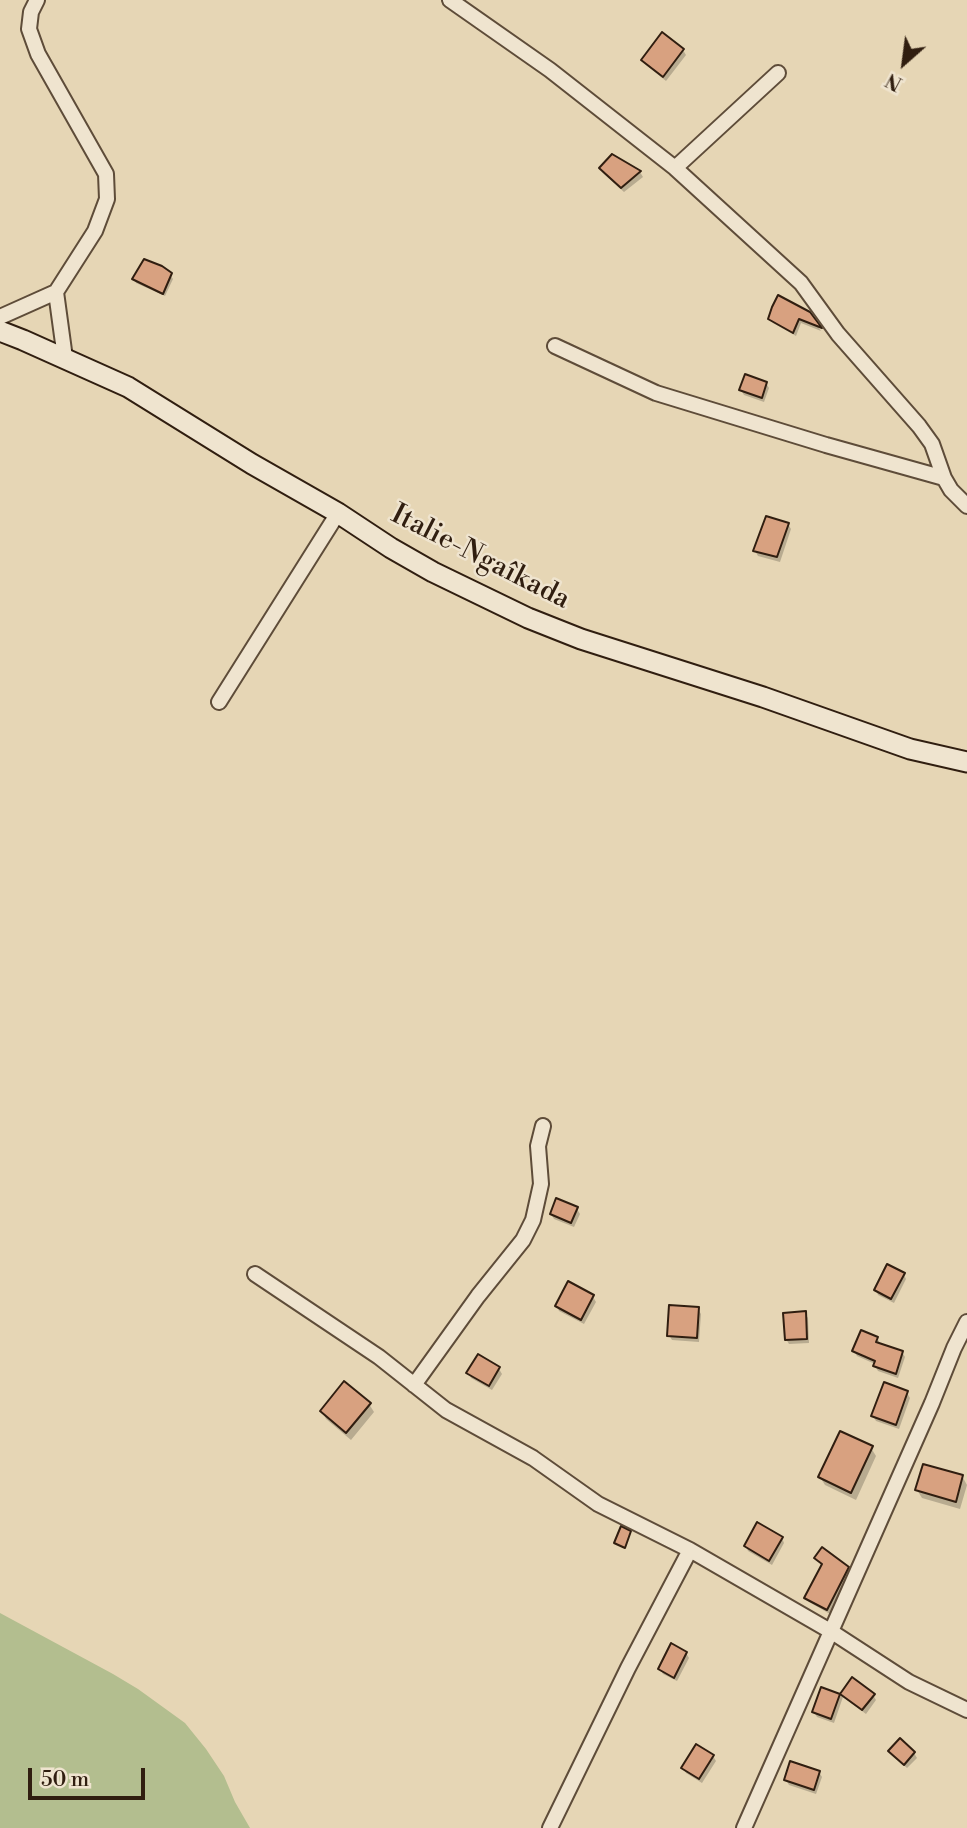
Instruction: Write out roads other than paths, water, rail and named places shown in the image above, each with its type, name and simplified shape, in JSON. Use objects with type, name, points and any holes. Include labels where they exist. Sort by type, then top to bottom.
[{"type":"street","points":[[0,317],[56,292],[95,231],[107,199],[106,174],[38,54],[29,29],[37,0]]},
{"type":"street","points":[[450,0],[551,69],[675,168],[801,283],[838,334],[919,426],[932,444],[951,490],[967,506]]},
{"type":"street","points":[[675,168],[778,73]]},
{"type":"street","points":[[56,292],[65,358]]},
{"type":"street","name":"Italie-Ngaîkada","points":[[0,331],[128,387],[252,464],[338,513],[391,548],[433,572],[528,618],[581,639],[763,697],[910,750],[967,762]]},
{"type":"street","points":[[555,346],[656,393],[944,478]]},
{"type":"street","points":[[219,702],[338,513]]},
{"type":"street","points":[[414,1385],[478,1296],[523,1240],[533,1220],[541,1184],[538,1146],[543,1126]]},
{"type":"street","points":[[255,1274],[379,1357],[446,1410],[533,1458],[598,1504],[690,1550],[832,1632],[909,1682],[967,1710]]},
{"type":"street","points":[[744,1828],[967,1322]]},
{"type":"street","points":[[550,1828],[628,1668],[690,1550]]}]
